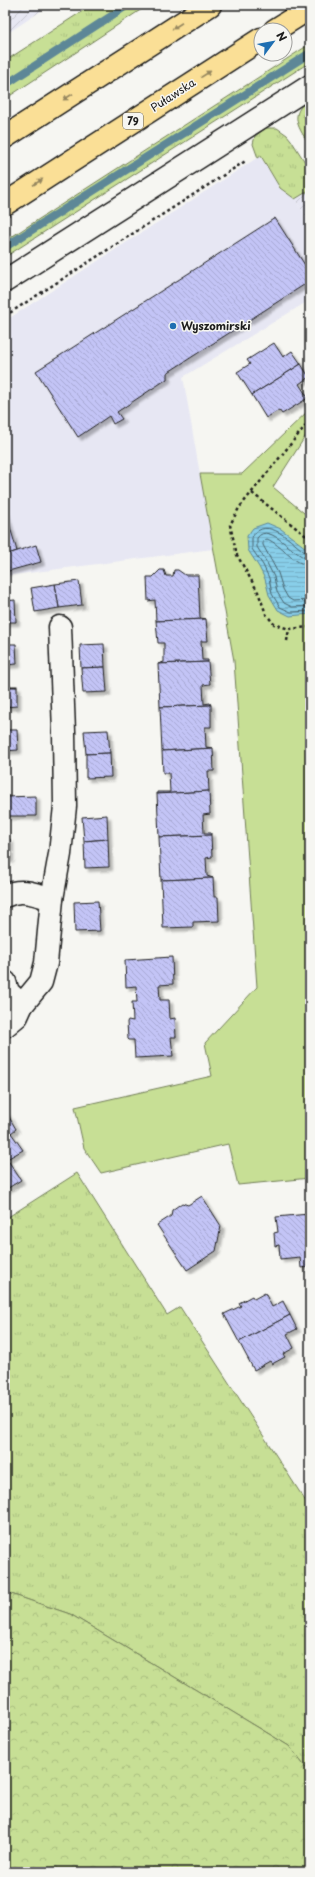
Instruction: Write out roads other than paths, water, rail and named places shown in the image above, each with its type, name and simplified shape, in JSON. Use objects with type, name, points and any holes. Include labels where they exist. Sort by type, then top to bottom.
[{"type":"main road","points":[[5,137],[210,5]]},
{"type":"main road","points":[[288,22],[310,8]]},
{"type":"main road","name":"Puławska","points":[[5,204],[253,44]]},
{"type":"street","points":[[5,281],[310,86]]},
{"type":"street","points":[[5,1026],[17,1016],[22,1005],[41,982],[46,963],[52,898],[60,854],[65,806],[60,627]]},
{"type":"street","points":[[5,896],[11,893],[27,891],[52,898]]},
{"type":"street","points":[[5,982],[8,992],[22,1005]]},
{"type":"water","points":[[267,523],[281,529],[310,551],[310,614],[290,616],[278,610],[269,595],[265,579],[248,550],[247,536],[253,528]]},
{"type":"waterway","points":[[5,85],[128,5]]},
{"type":"waterway","points":[[5,247],[310,53]]},
{"type":"place","name":"Wyszomirski","points":[[173,326]]}]
